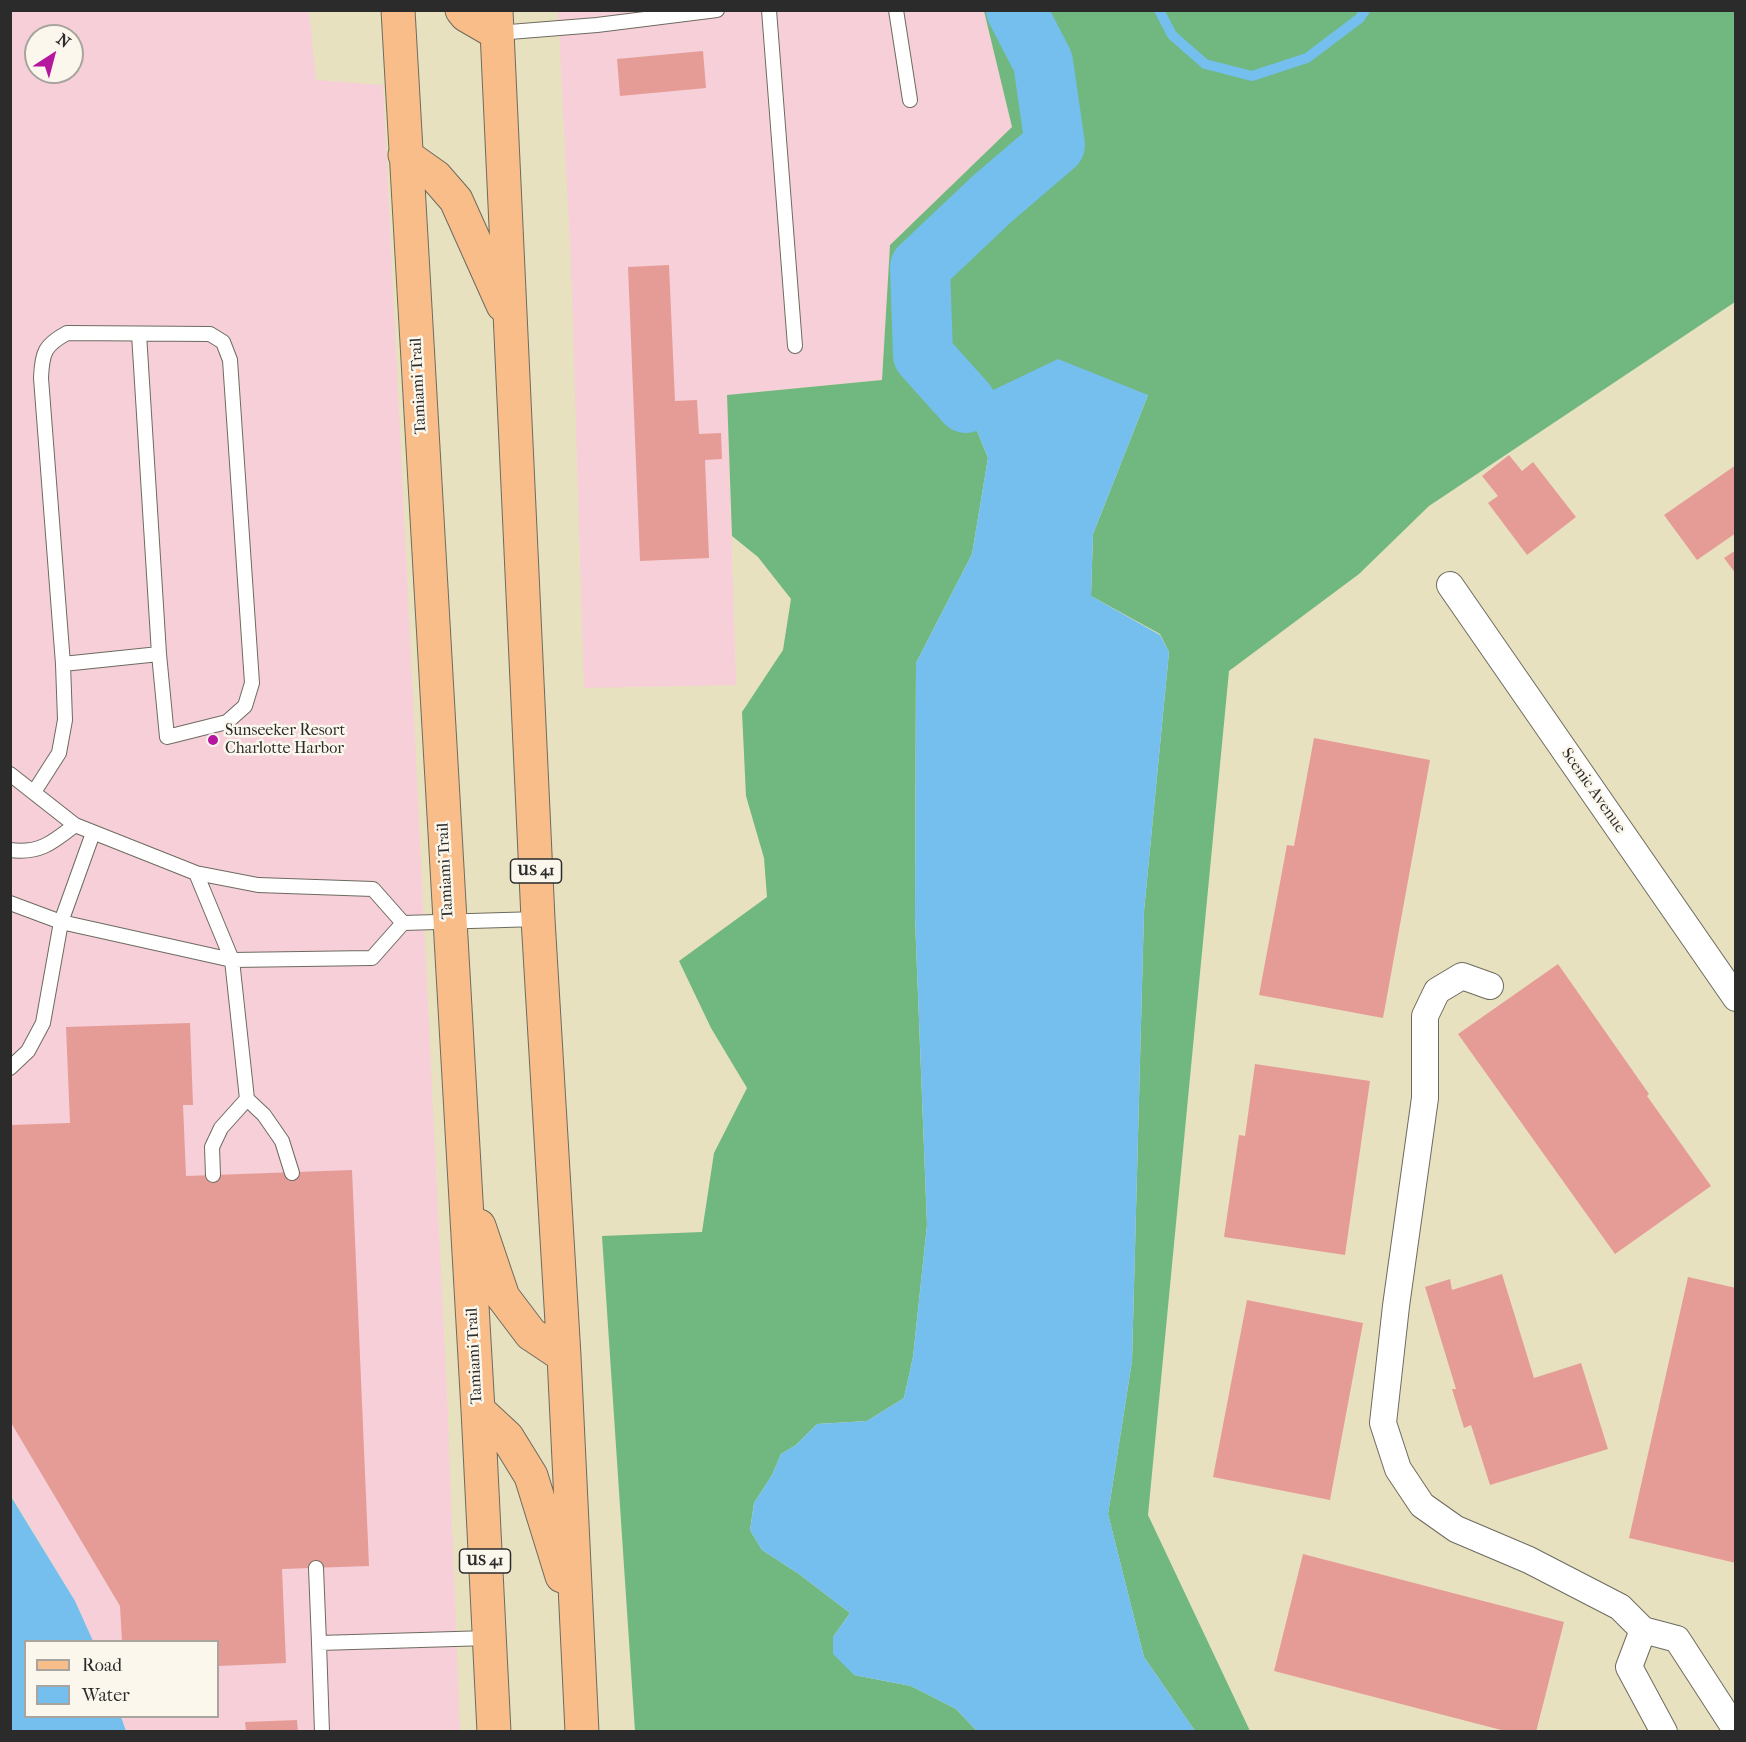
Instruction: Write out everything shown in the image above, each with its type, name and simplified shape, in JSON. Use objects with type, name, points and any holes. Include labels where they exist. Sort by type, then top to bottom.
[{"type":"main road","name":"Tamiami Trail","points":[[398,10],[478,1410],[494,1731]]},
{"type":"main road","points":[[462,10],[466,15],[496,22]]},
{"type":"main road","name":"US 41","points":[[496,22],[538,919],[564,1356],[582,1731]]},
{"type":"main road","points":[[405,154],[436,177],[456,200],[511,323]]},
{"type":"main road","points":[[465,1184],[503,1297],[531,1334],[564,1356]]},
{"type":"main road","points":[[478,1410],[507,1437],[531,1476],[577,1621]]},
{"type":"street","name":"Scenic Avenue","points":[[1450,585],[1736,998]]},
{"type":"street","points":[[1490,986],[1462,976],[1437,991],[1425,1016],[1425,1098],[1396,1306],[1383,1423],[1398,1468],[1422,1505],[1456,1529],[1529,1560],[1620,1607],[1643,1630],[1677,1639],[1736,1730]]},
{"type":"street","points":[[1643,1630],[1629,1667],[1664,1731]]},
{"type":"lane","points":[[496,22],[597,25],[717,10]]},
{"type":"lane","points":[[769,10],[795,346]]},
{"type":"lane","points":[[896,10],[910,100]]},
{"type":"lane","points":[[34,792],[58,753],[64,720],[63,664],[41,378],[42,358],[50,342],[68,333],[210,334],[223,342],[230,360],[252,683],[245,706],[227,722],[167,737],[159,654],[139,334]]},
{"type":"lane","points":[[63,664],[159,654]]},
{"type":"lane","points":[[10,774],[75,825],[93,834],[196,873],[258,885],[373,889],[403,923]]},
{"type":"lane","points":[[10,850],[25,852],[48,846],[75,825]]},
{"type":"lane","points":[[10,1068],[28,1051],[43,1023],[61,922],[93,834]]},
{"type":"lane","points":[[196,873],[232,960],[247,1099],[264,1115],[282,1141],[292,1173]]},
{"type":"lane","points":[[10,903],[61,922],[232,960],[372,958],[403,923],[538,919]]},
{"type":"lane","points":[[213,1175],[212,1147],[221,1128],[247,1099]]},
{"type":"lane","points":[[316,1568],[322,1731]]},
{"type":"lane","points":[[319,1643],[489,1638]]},
{"type":"shaded area","name":"Sunseeker Resort Charlotte Harbor","points":[[11,11],[309,11],[316,80],[383,85],[447,1395],[460,1731],[126,1731],[121,1718],[219,1718],[219,1640],[93,1640],[75,1601],[11,1495]]},
{"type":"shaded area","points":[[558,11],[984,11],[1012,127],[890,245],[882,380],[727,395],[736,685],[584,688],[571,266]]},
{"type":"green space","points":[[984,11],[1735,11],[1735,302],[1429,506],[1359,574],[1229,671],[1148,1515],[1250,1731],[1195,1731],[1144,1657],[1108,1514],[1132,1361],[1144,911],[1169,652],[1160,634],[1091,596],[1093,534],[1148,395],[966,403],[988,458],[972,554],[916,663],[915,918],[927,1225],[913,1357],[904,1398],[867,1421],[817,1424],[796,1445],[781,1454],[772,1475],[754,1503],[750,1530],[762,1550],[799,1574],[850,1613],[833,1637],[854,1675],[911,1686],[956,1709],[977,1731],[635,1731],[602,1236],[702,1232],[714,1153],[747,1088],[711,1028],[679,961],[767,897],[764,858],[746,796],[742,712],[783,650],[791,599],[758,557],[732,536],[727,395],[882,380],[890,245],[1012,127]]},
{"type":"water","points":[[1058,359],[1148,395],[1093,534],[1091,596],[1160,635],[1169,652],[1144,911],[1132,1361],[1108,1514],[1144,1657],[1195,1731],[977,1731],[956,1709],[911,1686],[854,1675],[833,1654],[833,1637],[850,1613],[799,1574],[762,1550],[750,1530],[754,1503],[772,1475],[781,1454],[796,1445],[817,1424],[867,1421],[904,1398],[913,1357],[927,1225],[915,918],[916,663],[972,554],[988,458],[966,403]]},
{"type":"water","points":[[10,1495],[75,1601],[93,1640],[24,1640],[24,1718],[121,1718],[126,1731],[11,1731]]},
{"type":"building","points":[[703,51],[706,88],[620,96],[617,59]]},
{"type":"building","points":[[669,265],[675,401],[697,400],[699,434],[721,433],[722,459],[705,460],[709,558],[640,561],[628,267]]},
{"type":"building","points":[[1509,455],[1522,471],[1533,462],[1576,517],[1527,555],[1488,503],[1498,496],[1482,476]]},
{"type":"building","points":[[1736,465],[1736,533],[1697,560],[1664,515]]},
{"type":"building","points":[[1736,550],[1736,574],[1724,558]]},
{"type":"building","points":[[1314,738],[1430,760],[1383,1018],[1259,995],[1287,845],[1294,846]]},
{"type":"building","points":[[1558,964],[1711,1186],[1615,1254],[1458,1034]]},
{"type":"building","points":[[190,1023],[193,1105],[183,1105],[186,1176],[352,1170],[369,1566],[282,1569],[286,1663],[219,1666],[219,1640],[122,1640],[120,1606],[10,1421],[10,1125],[70,1123],[66,1027]]},
{"type":"building","points":[[1255,1064],[1370,1081],[1345,1255],[1224,1237],[1239,1135],[1245,1136]]},
{"type":"building","points":[[1502,1274],[1534,1378],[1581,1363],[1608,1449],[1490,1485],[1471,1425],[1464,1428],[1452,1389],[1456,1389],[1425,1287],[1450,1279],[1452,1290]]},
{"type":"building","points":[[1688,1277],[1736,1288],[1736,1563],[1629,1538]]},
{"type":"building","points":[[1247,1300],[1363,1323],[1330,1500],[1213,1477]]},
{"type":"building","points":[[1303,1554],[1564,1622],[1536,1732],[1509,1732],[1274,1671]]},
{"type":"building","points":[[297,1720],[298,1732],[246,1732],[245,1722]]},
{"type":"waterway","points":[[966,403],[923,355],[920,267],[992,199],[1055,145],[1043,62],[1016,10]]},
{"type":"waterway","points":[[1159,10],[1172,35],[1205,64],[1252,76],[1307,58],[1360,18],[1365,10]]},
{"type":"place","name":"Sunseeker Resort Charlotte Harbor","points":[[213,740]]}]
